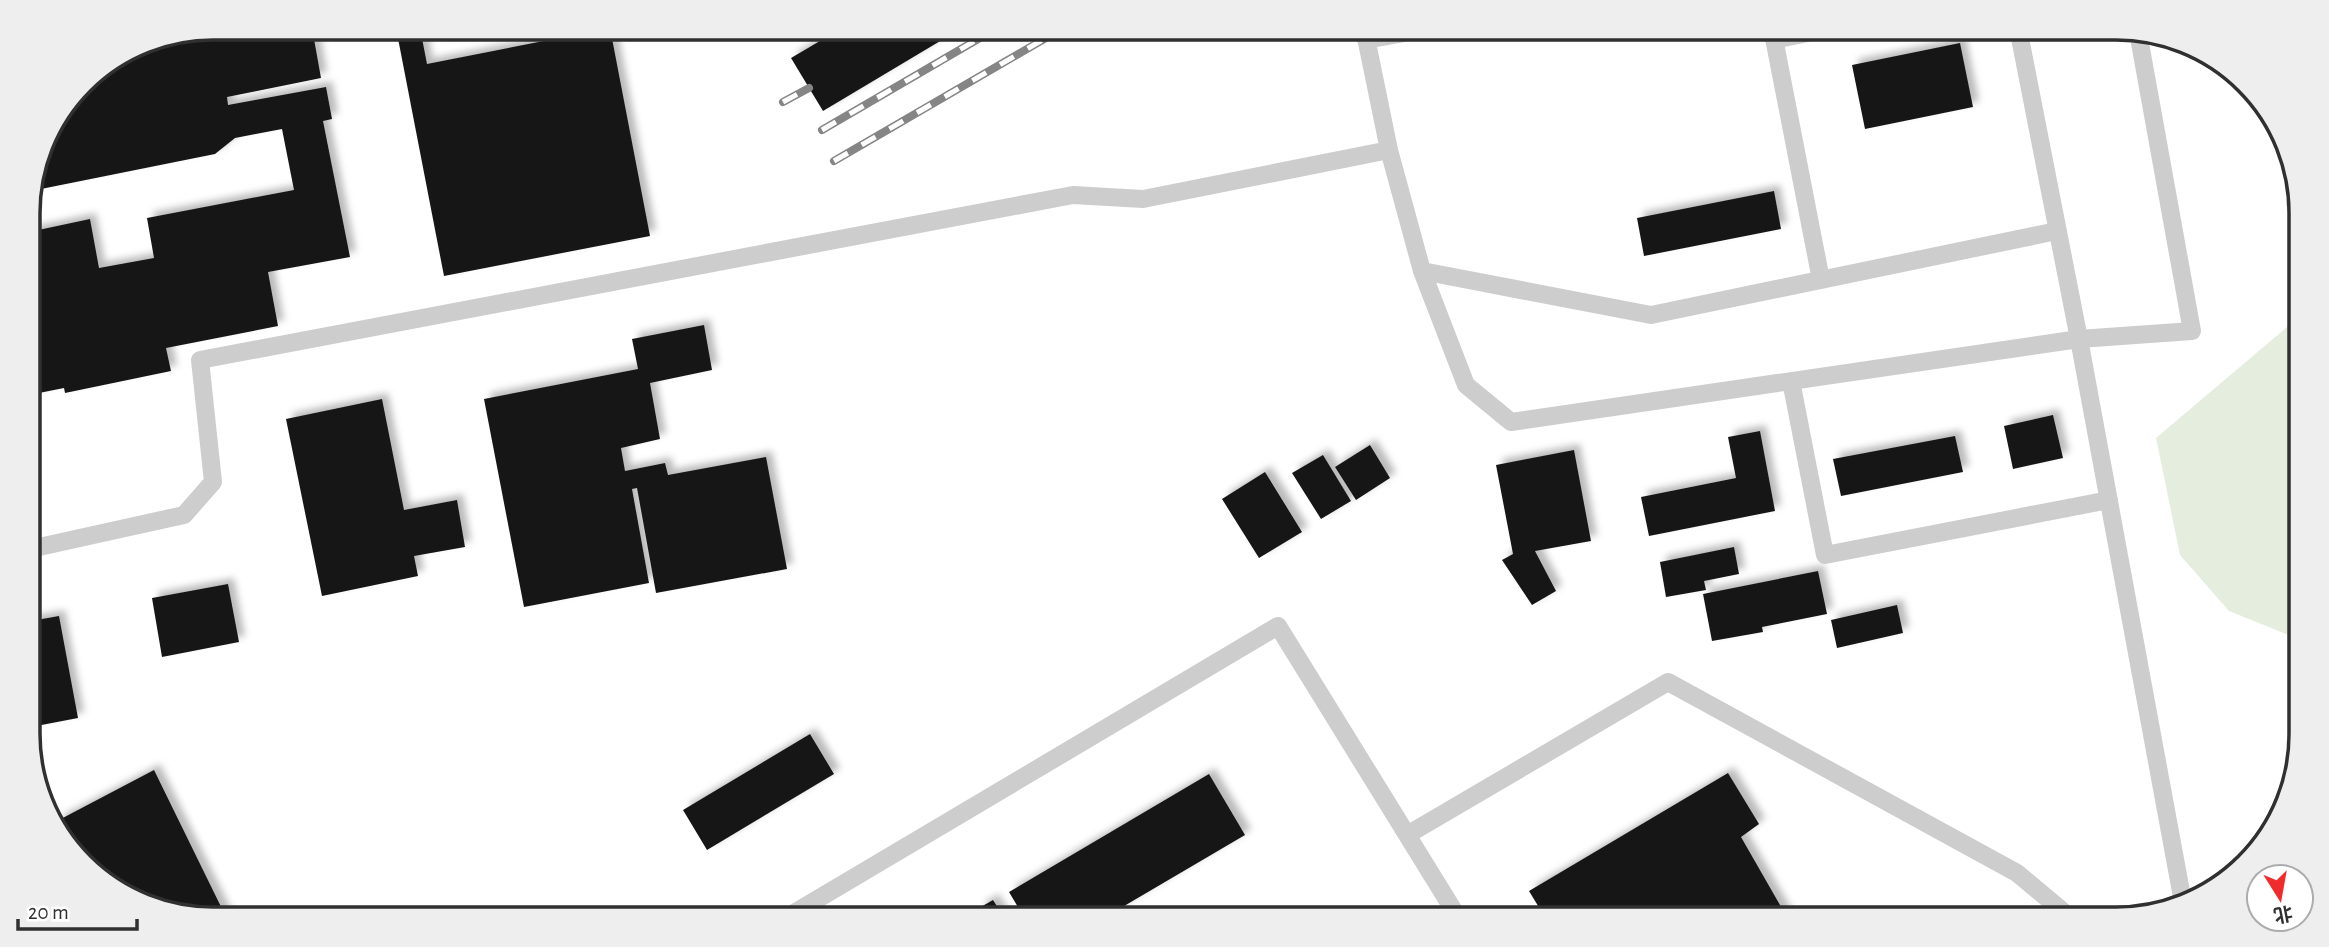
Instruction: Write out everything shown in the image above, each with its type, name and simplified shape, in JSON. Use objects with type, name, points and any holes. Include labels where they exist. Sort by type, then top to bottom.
[{"type":"lane","points":[[1366,40],[1389,150],[1422,271],[1466,385],[1511,422],[2079,339],[2192,331],[2140,42]]},
{"type":"lane","points":[[1774,40],[1821,280]]},
{"type":"lane","points":[[2020,40],[2079,339],[2181,894]]},
{"type":"lane","points":[[40,547],[184,515],[213,482],[201,359],[1073,195],[1143,199],[1389,150]]},
{"type":"lane","points":[[1422,271],[1651,315],[2057,231]]},
{"type":"lane","points":[[1791,381],[1825,555],[2109,500]]},
{"type":"lane","points":[[805,907],[1278,626],[1451,906]]},
{"type":"lane","points":[[1407,835],[1668,682],[2017,873],[2056,906]]},
{"type":"green space","points":[[2289,325],[2289,635],[2229,611],[2180,555],[2156,438]]},
{"type":"building","points":[[314,40],[321,78],[227,97],[228,105],[326,87],[332,119],[323,121],[350,257],[268,272],[278,326],[166,348],[171,371],[65,393],[64,388],[41,393],[41,229],[90,219],[99,268],[154,258],[147,218],[294,190],[282,129],[235,138],[215,154],[42,189],[53,147],[63,127],[99,83],[127,63],[158,49],[191,42]]},
{"type":"building","points":[[398,40],[422,40],[427,64],[549,40],[612,40],[650,236],[444,276]]},
{"type":"building","points":[[822,40],[942,40],[823,111],[791,58]]},
{"type":"building","points":[[1960,43],[1973,107],[1865,129],[1852,65]]},
{"type":"building","points":[[1774,191],[1781,229],[1644,256],[1637,218]]},
{"type":"building","points":[[704,325],[712,370],[650,383],[660,439],[621,448],[625,471],[665,463],[668,475],[766,457],[787,569],[656,593],[637,488],[632,489],[649,583],[524,607],[484,399],[638,369],[632,339]]},
{"type":"building","points":[[382,399],[404,510],[457,500],[465,547],[414,556],[418,576],[322,596],[286,419]]},
{"type":"building","points":[[2053,415],[2063,458],[2013,469],[2004,426]]},
{"type":"building","points":[[1760,431],[1775,511],[1649,536],[1641,497],[1736,478],[1728,437]]},
{"type":"building","points":[[1955,436],[1963,472],[1841,496],[1833,459]]},
{"type":"building","points":[[1370,445],[1390,478],[1356,500],[1335,467]]},
{"type":"building","points":[[1574,450],[1591,541],[1535,551],[1556,591],[1532,605],[1502,560],[1513,554],[1496,465]]},
{"type":"building","points":[[1323,455],[1351,501],[1321,519],[1292,473]]},
{"type":"building","points":[[1265,472],[1302,532],[1259,558],[1222,499]]},
{"type":"building","points":[[1734,547],[1739,574],[1704,581],[1706,590],[1666,597],[1660,562]]},
{"type":"building","points":[[1818,571],[1827,614],[1762,627],[1763,632],[1712,641],[1703,594]]},
{"type":"building","points":[[228,584],[239,642],[162,657],[152,598]]},
{"type":"building","points":[[1897,605],[1903,633],[1837,648],[1831,620]]},
{"type":"building","points":[[59,616],[78,718],[40,725],[40,619]]},
{"type":"building","points":[[810,734],[834,774],[707,850],[683,810]]},
{"type":"building","points":[[154,770],[221,907],[158,898],[117,878],[83,848],[62,818]]},
{"type":"building","points":[[1728,773],[1759,824],[1741,837],[1781,906],[1538,906],[1529,891]]},
{"type":"building","points":[[1209,774],[1245,835],[1123,907],[1018,907],[1009,892]]},
{"type":"building","points":[[993,900],[997,907],[981,907]]},
{"type":"railway","points":[[822,130],[976,40]]},
{"type":"railway","points":[[834,161],[1042,40]]},
{"type":"railway","points":[[783,102],[809,88]]}]
